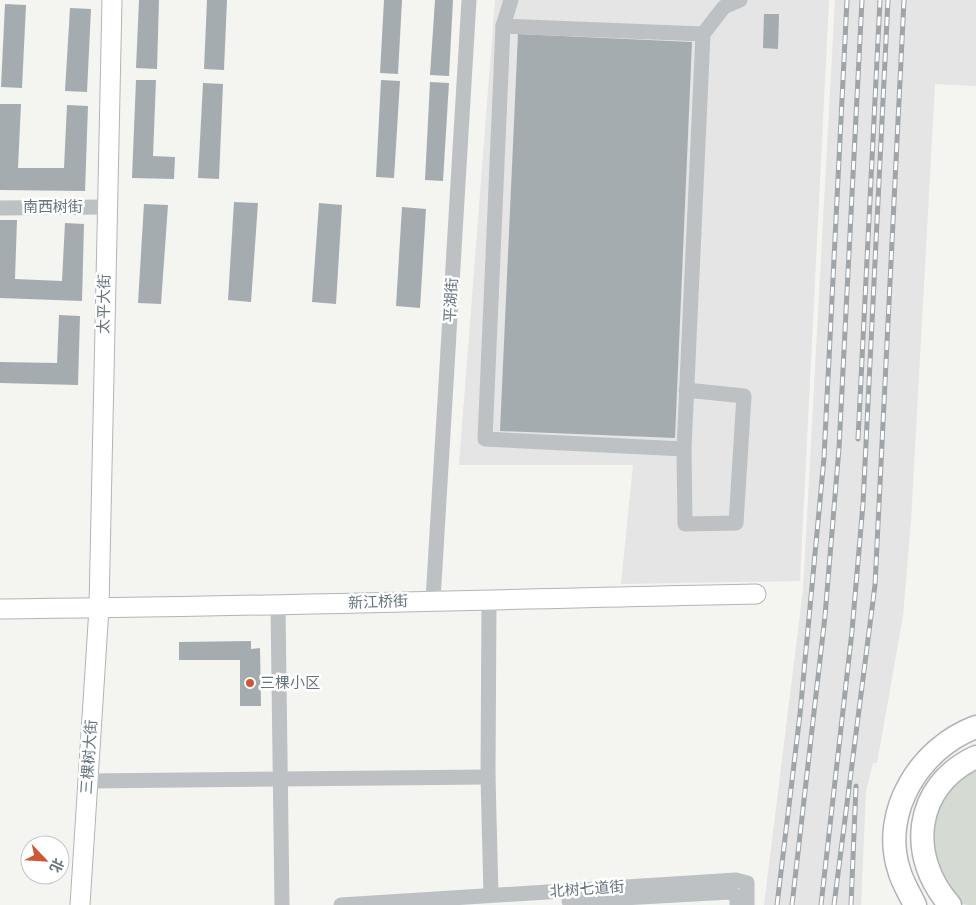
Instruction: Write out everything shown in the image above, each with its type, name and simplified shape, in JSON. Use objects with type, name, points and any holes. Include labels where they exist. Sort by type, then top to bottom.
[{"type":"highway","points":[[915,905],[899,870],[895,849],[900,804],[918,770],[929,757],[943,744],[961,733],[976,728]]},
{"type":"highway","points":[[933,905],[918,879],[913,864],[910,832],[913,815],[926,784],[936,770],[958,753],[976,744]]},
{"type":"highway","points":[[950,905],[940,894],[927,870],[923,853],[923,822],[935,792],[957,768],[976,758]]},
{"type":"main road","name":"太平大街","points":[[98,608],[112,0]]},
{"type":"main road","name":"新江桥街","points":[[0,610],[278,606],[433,600],[756,594]]},
{"type":"main road","name":"三棵树大街","points":[[80,905],[98,608]]},
{"type":"street","name":"平湖街","points":[[433,600],[469,0]]},
{"type":"street","points":[[511,0],[503,26],[485,439],[684,449]]},
{"type":"street","points":[[686,390],[744,396],[736,523],[685,524],[684,449],[686,390],[702,34],[724,7],[740,0]]},
{"type":"street","points":[[503,26],[702,34]]},
{"type":"street","name":"南西树街","points":[[0,208],[106,207]]},
{"type":"street","points":[[489,600],[488,777],[490,900]]},
{"type":"street","points":[[278,606],[282,905]]},
{"type":"street","points":[[87,781],[281,781],[488,777]]},
{"type":"street","name":"北树七道街","points":[[490,900],[743,880],[749,888],[740,904]]},
{"type":"street","name":"北树七道街","points":[[341,905],[730,892],[734,893],[740,904]]},
{"type":"shaded area","points":[[495,0],[829,0],[800,581],[621,584],[633,465],[459,465]]},
{"type":"shaded area","points":[[835,0],[976,0],[976,86],[935,84],[911,521],[903,616],[877,763],[873,763],[866,791],[861,905],[764,905],[803,590]]},
{"type":"shaded area","points":[[976,770],[976,905],[966,905],[953,898],[940,878],[932,854],[929,830],[934,812],[948,790]]},
{"type":"building","points":[[139,0],[159,0],[157,69],[136,68]]},
{"type":"building","points":[[207,0],[227,0],[224,70],[204,69]]},
{"type":"building","points":[[384,0],[402,0],[398,74],[380,73]]},
{"type":"building","points":[[435,0],[453,0],[449,76],[430,75]]},
{"type":"building","points":[[5,4],[26,5],[22,88],[1,87]]},
{"type":"building","points":[[70,8],[91,9],[87,92],[65,91]]},
{"type":"building","points":[[764,14],[779,14],[778,49],[763,48]]},
{"type":"building","points":[[518,34],[692,42],[675,438],[500,431]]},
{"type":"building","points":[[136,80],[156,80],[153,156],[175,157],[174,179],[132,178]]},
{"type":"building","points":[[381,80],[400,81],[394,178],[376,177]]},
{"type":"building","points":[[430,82],[449,83],[443,181],[425,180]]},
{"type":"building","points":[[203,83],[223,84],[219,179],[198,178]]},
{"type":"building","points":[[0,104],[21,104],[18,168],[64,168],[67,105],[88,106],[85,191],[0,190]]},
{"type":"building","points":[[234,202],[258,203],[251,302],[228,300]]},
{"type":"building","points":[[319,203],[342,205],[336,304],[312,302]]},
{"type":"building","points":[[144,204],[168,205],[161,304],[138,303]]},
{"type":"building","points":[[402,207],[426,209],[420,308],[396,306]]},
{"type":"building","points":[[0,220],[17,220],[15,279],[62,281],[65,223],[84,224],[82,301],[0,298]]},
{"type":"building","points":[[59,315],[80,316],[78,385],[0,383],[0,362],[57,363]]},
{"type":"building","name":"三棵小区","points":[[251,641],[251,649],[260,648],[261,706],[240,706],[240,660],[179,660],[179,642]]},
{"type":"railway","points":[[777,905],[800,714],[824,458],[847,0]]},
{"type":"railway","points":[[792,905],[825,616],[839,448],[862,0]]},
{"type":"railway","points":[[858,439],[880,0]]},
{"type":"railway","points":[[821,905],[852,631],[863,504],[888,0]]},
{"type":"railway","points":[[834,905],[875,585],[904,0]]},
{"type":"railway","points":[[851,905],[856,786]]},
{"type":"place","name":"三棵小区","points":[[250,683]]}]
